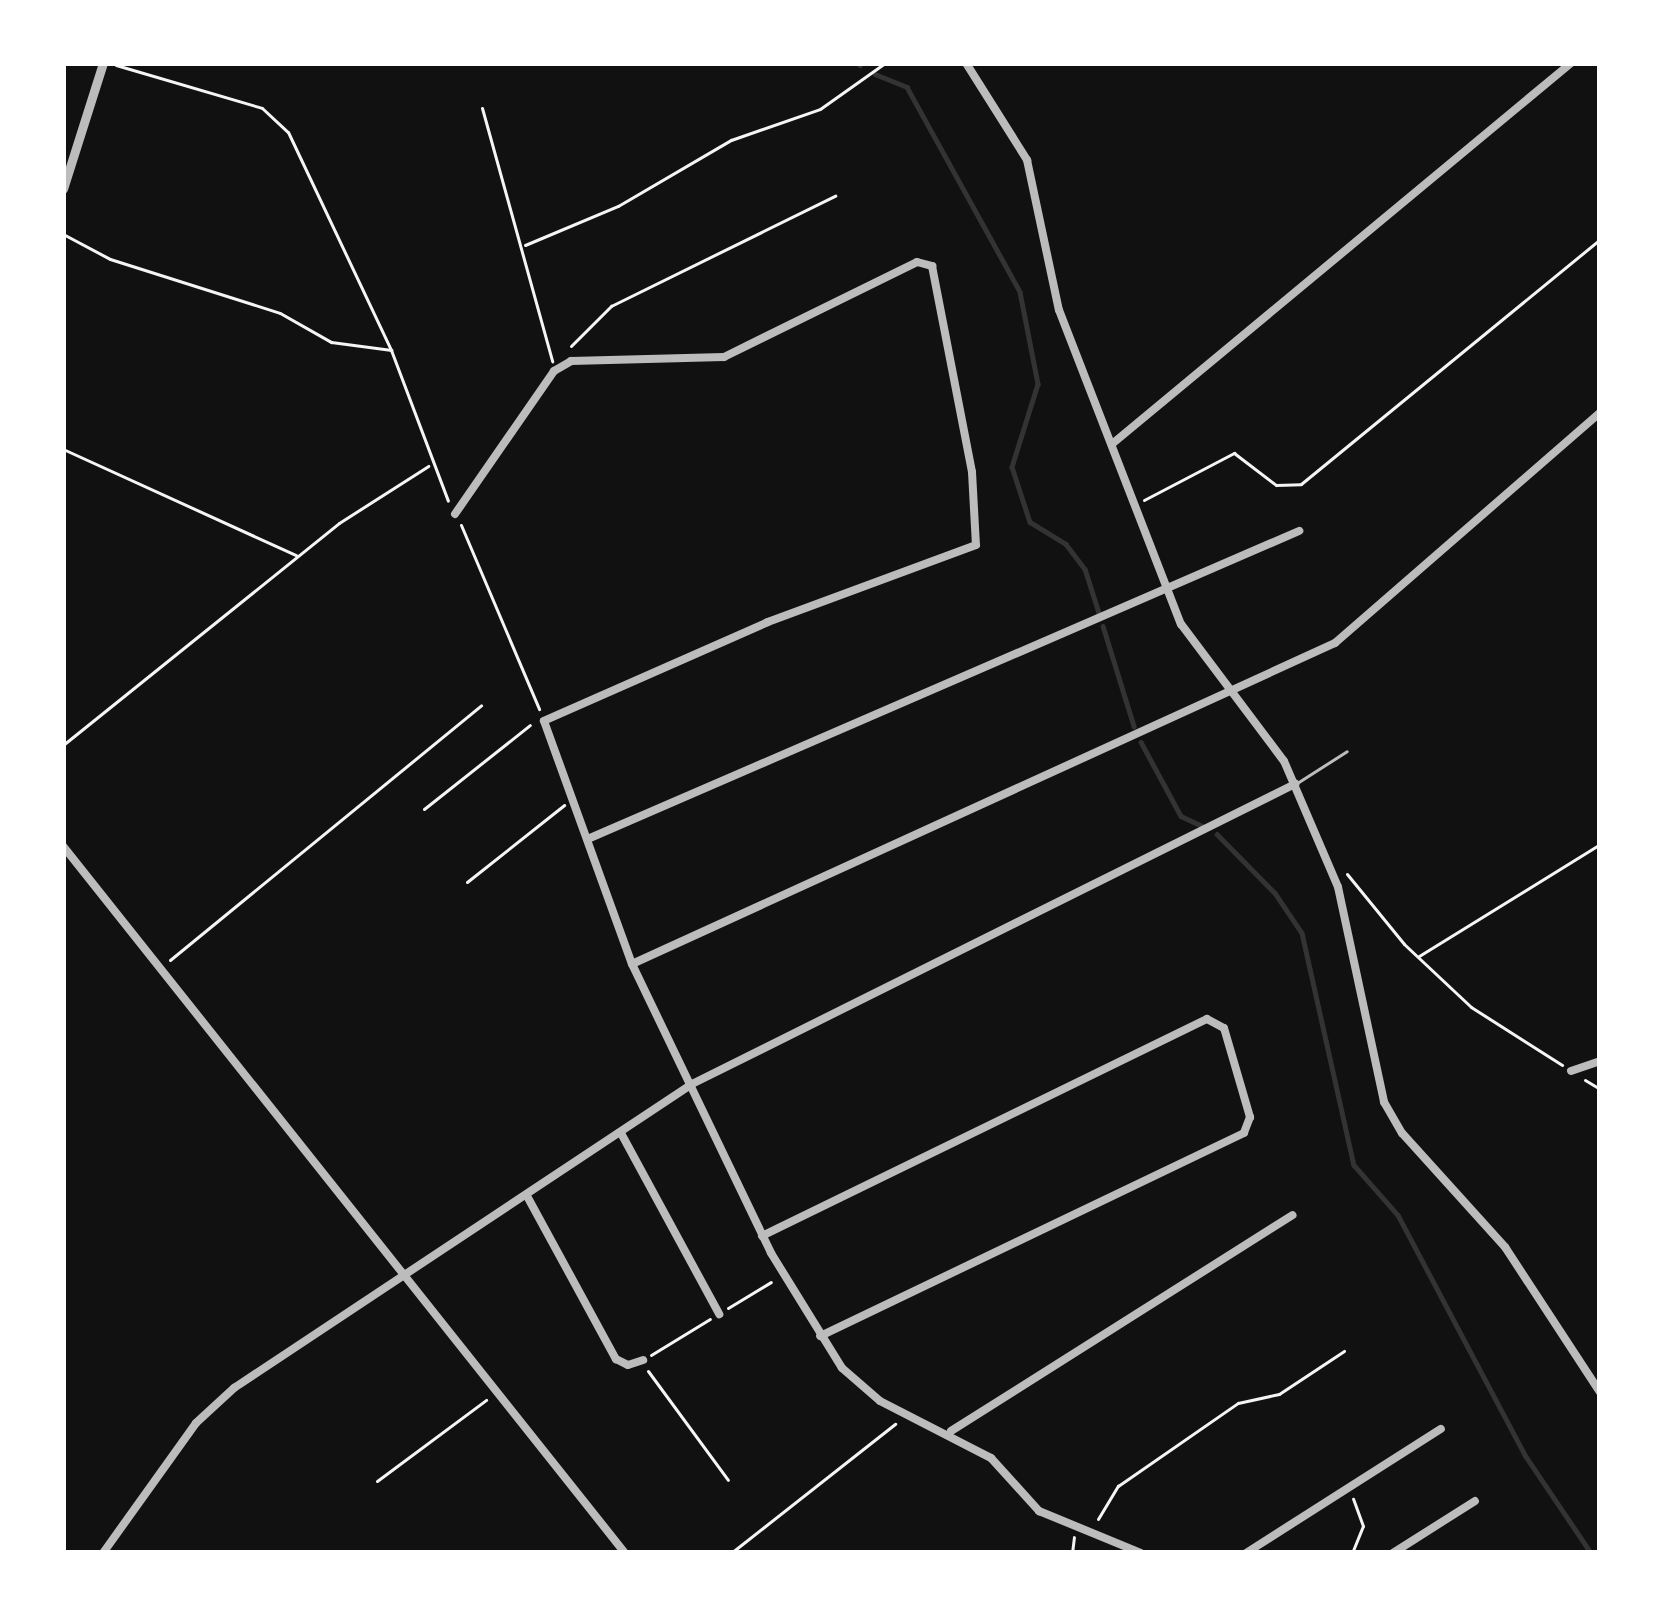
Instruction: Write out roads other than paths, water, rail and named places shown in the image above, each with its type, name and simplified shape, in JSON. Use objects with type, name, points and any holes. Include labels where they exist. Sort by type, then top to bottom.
[{"type":"street","points":[[63,189],[106,63]]},
{"type":"street","points":[[966,63],[1027,160],[1059,310],[1138,503],[1168,593],[1227,691],[1259,723],[1295,784],[1338,887],[1384,1102],[1402,1133],[1505,1247],[1600,1392]]},
{"type":"street","points":[[1112,444],[1571,63]]},
{"type":"street","points":[[455,514],[554,370],[585,357],[724,357],[928,262],[972,472],[976,545],[768,622],[544,721],[632,964],[762,1236],[820,1336],[880,1401],[950,1432],[1006,1471],[1039,1511],[1141,1553]]},
{"type":"street","points":[[632,964],[1335,643],[1600,413]]},
{"type":"street","points":[[590,838],[1168,593],[1299,532]]},
{"type":"street","points":[[103,1553],[196,1423],[234,1388],[622,1136],[692,1084],[1295,784]]},
{"type":"street","points":[[63,846],[625,1553]]},
{"type":"street","points":[[762,1236],[1207,1019],[1224,1028],[1250,1117],[1244,1133],[820,1336]]},
{"type":"street","points":[[1571,1071],[1600,1061]]},
{"type":"street","points":[[622,1136],[719,1314]]},
{"type":"street","points":[[526,1196],[616,1359],[628,1366],[643,1360]]},
{"type":"street","points":[[950,1432],[1293,1215]]},
{"type":"street","points":[[1246,1553],[1441,1429]]},
{"type":"street","points":[[1393,1553],[1475,1501]]},
{"type":"street","points":[[1112,1553],[1124,1544]]},
{"type":"lane","points":[[1295,784],[1347,751]]},
{"type":"waterway","points":[[875,74],[907,87],[1020,292],[1038,384],[1012,467],[1030,522],[1066,544],[1085,569],[1100,616]]},
{"type":"waterway","points":[[1103,626],[1134,726]]},
{"type":"waterway","points":[[1141,742],[1181,816],[1202,826]]},
{"type":"waterway","points":[[1217,834],[1275,893],[1302,933],[1354,1165],[1398,1215],[1525,1455],[1591,1553]]}]
